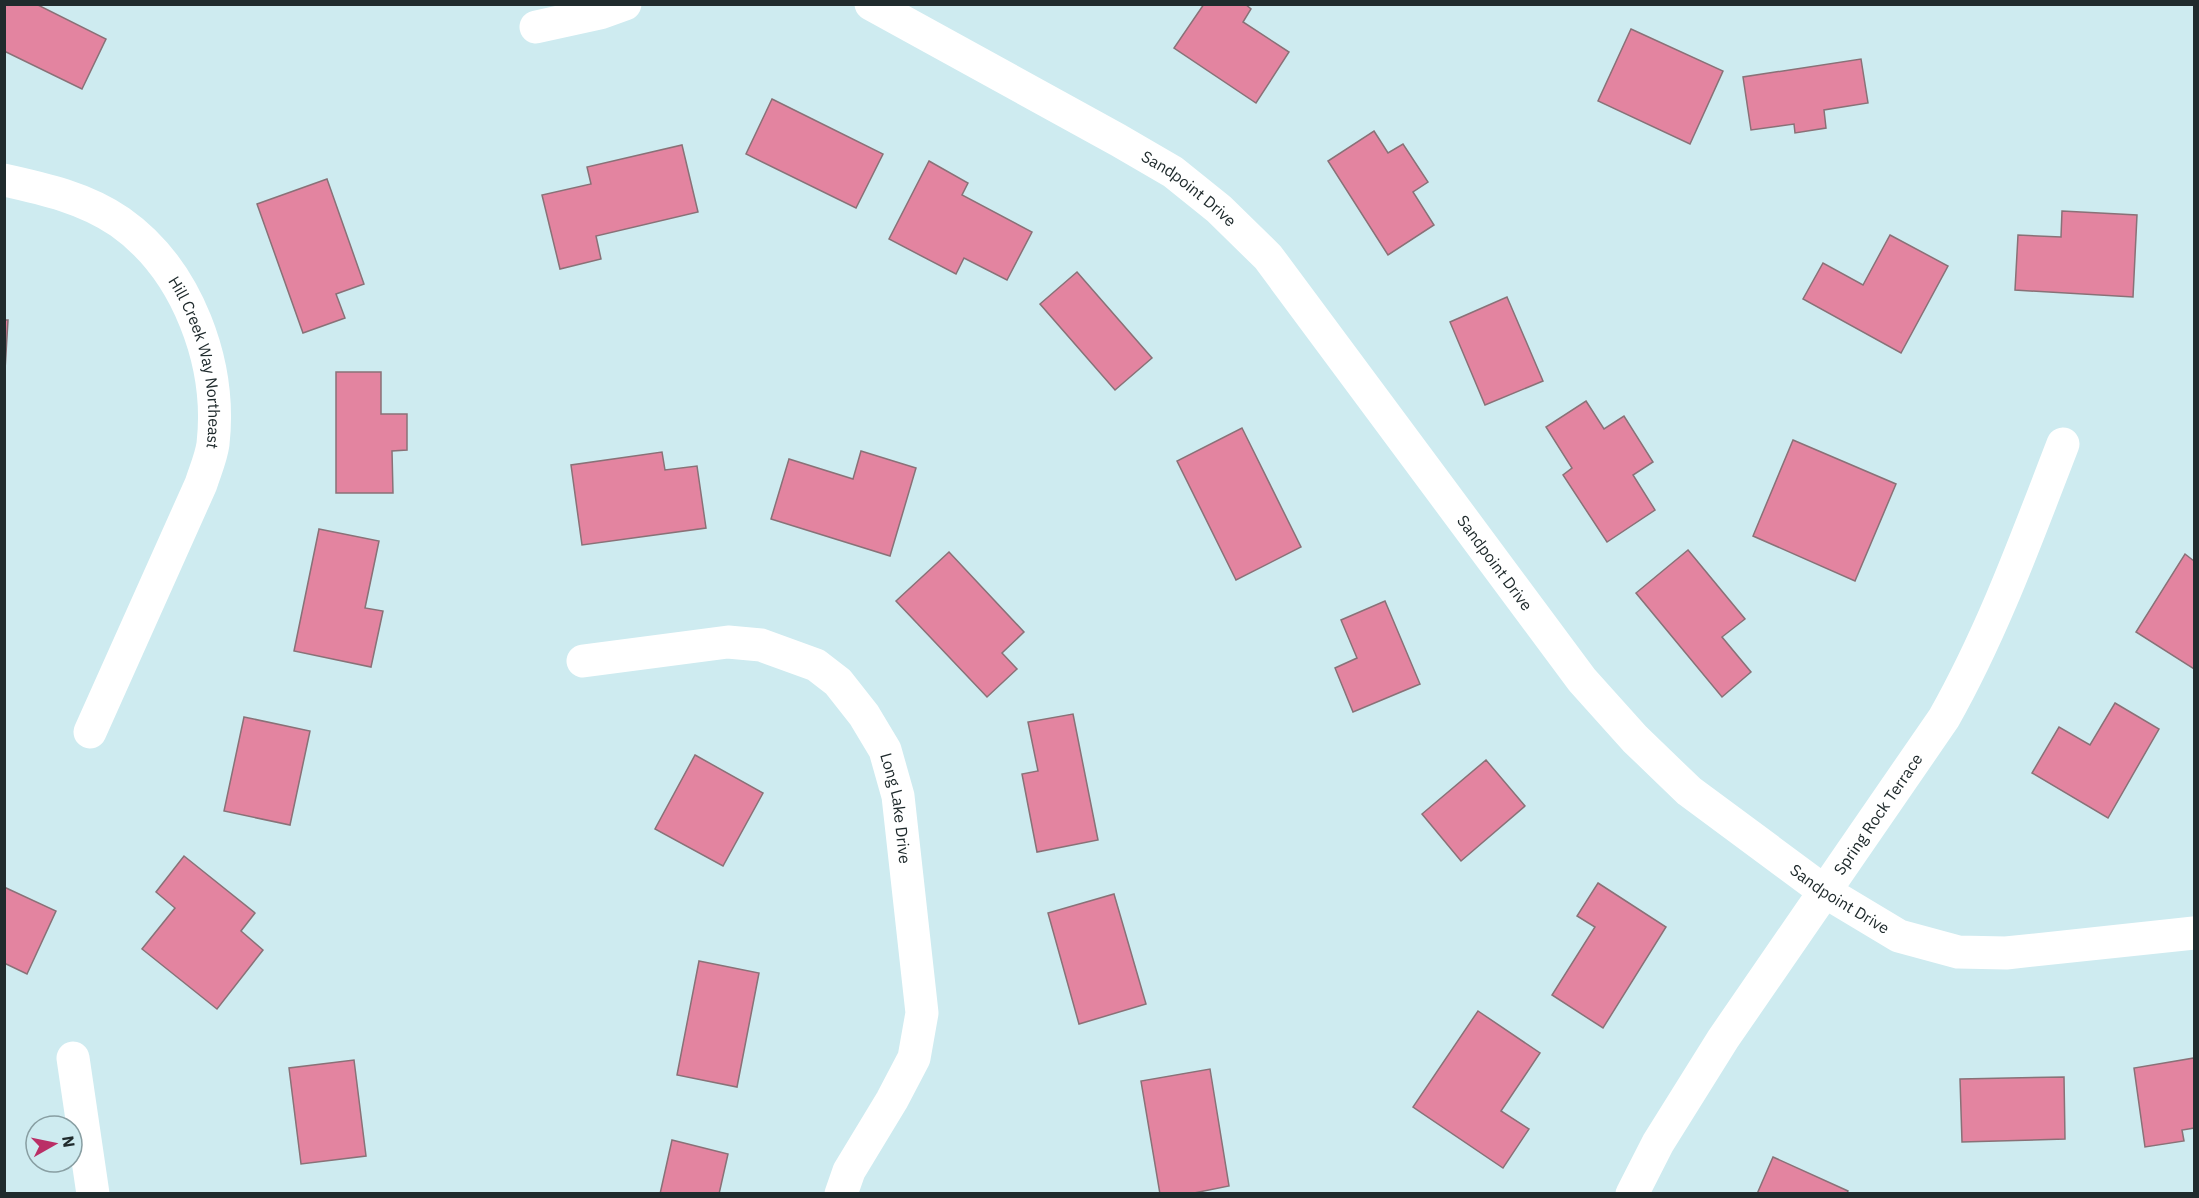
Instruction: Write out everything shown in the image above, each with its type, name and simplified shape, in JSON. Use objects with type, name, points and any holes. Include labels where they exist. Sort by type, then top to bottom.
[{"type":"street","points":[[536,27],[600,13],[625,4]]},
{"type":"street","name":"Sandpoint Drive","points":[[870,4],[1173,172],[1219,209],[1268,257],[1582,680],[1635,739],[1689,791],[1824,891],[1899,936],[1958,952],[2006,953],[2052,950],[2194,933]]},
{"type":"street","name":"Hill Creek Way Northeast","points":[[4,180],[65,194],[119,222],[154,252],[181,292],[199,330],[211,373],[215,410],[212,447],[201,484],[90,732]]},
{"type":"street","name":"Spring Rock Terrace","points":[[1632,1194],[1658,1143],[1691,1088],[1944,718],[1964,683],[2009,583],[2063,444]]},
{"type":"street","name":"Long Lake Drive","points":[[583,661],[728,642],[761,645],[816,665],[838,682],[864,715],[885,750],[898,796],[922,1013],[914,1058],[892,1100],[849,1171],[841,1194]]},
{"type":"street","points":[[73,1058],[93,1194]]},
{"type":"building","points":[[4,4],[36,4],[106,39],[82,89],[4,51]]},
{"type":"building","points":[[1204,4],[1245,4],[1251,9],[1243,22],[1289,52],[1256,103],[1174,48]]},
{"type":"building","points":[[1631,29],[1723,71],[1690,144],[1598,101]]},
{"type":"building","points":[[1861,59],[1868,103],[1824,110],[1826,128],[1795,133],[1794,124],[1751,130],[1743,77]]},
{"type":"building","points":[[772,99],[883,154],[856,208],[746,154]]},
{"type":"building","points":[[1374,131],[1388,153],[1403,144],[1428,182],[1413,192],[1434,225],[1388,255],[1328,161]]},
{"type":"building","points":[[682,145],[698,212],[596,236],[601,259],[560,269],[542,195],[591,184],[587,167]]},
{"type":"building","points":[[929,161],[968,183],[962,195],[1032,232],[1007,280],[964,258],[956,274],[889,239]]},
{"type":"building","points":[[327,179],[364,284],[336,294],[345,318],[303,333],[257,204]]},
{"type":"building","points":[[2062,211],[2137,215],[2133,297],[2015,290],[2018,235],[2061,237]]},
{"type":"building","points":[[1890,235],[1948,266],[1901,353],[1803,299],[1823,263],[1863,285]]},
{"type":"building","points":[[1077,272],[1152,358],[1115,390],[1040,304]]},
{"type":"building","points":[[1507,297],[1543,381],[1485,405],[1450,322]]},
{"type":"building","points":[[4,320],[8,320],[5,370],[4,370]]},
{"type":"building","points":[[336,372],[381,372],[381,414],[407,414],[407,450],[392,451],[393,493],[336,493]]},
{"type":"building","points":[[1586,401],[1604,429],[1624,416],[1653,462],[1633,475],[1655,510],[1607,542],[1563,475],[1572,468],[1546,427]]},
{"type":"building","points":[[1242,428],[1301,547],[1236,580],[1177,461]]},
{"type":"building","points":[[1793,440],[1896,484],[1855,581],[1753,536]]},
{"type":"building","points":[[861,451],[916,468],[890,556],[771,519],[789,459],[853,479]]},
{"type":"building","points":[[662,452],[665,470],[697,466],[706,528],[582,545],[571,465]]},
{"type":"building","points":[[319,529],[379,541],[365,608],[383,611],[371,667],[294,651]]},
{"type":"building","points":[[1688,550],[1745,619],[1722,637],[1751,672],[1722,697],[1636,593]]},
{"type":"building","points":[[949,552],[1024,632],[1002,653],[1017,669],[987,697],[896,601]]},
{"type":"building","points":[[2185,554],[2194,561],[2194,669],[2136,632]]},
{"type":"building","points":[[1385,601],[1420,684],[1353,712],[1335,668],[1357,658],[1341,620]]},
{"type":"building","points":[[2115,703],[2159,729],[2108,818],[2032,773],[2059,727],[2090,745]]},
{"type":"building","points":[[1073,714],[1098,840],[1037,852],[1022,774],[1038,771],[1028,722]]},
{"type":"building","points":[[244,717],[310,731],[290,825],[224,811]]},
{"type":"building","points":[[695,755],[763,793],[723,866],[655,829]]},
{"type":"building","points":[[1486,760],[1525,806],[1461,861],[1422,814]]},
{"type":"building","points":[[184,856],[255,913],[241,931],[263,950],[217,1009],[142,949],[175,908],[156,892]]},
{"type":"building","points":[[1598,883],[1666,927],[1603,1028],[1552,995],[1595,927],[1577,916]]},
{"type":"building","points":[[4,887],[56,911],[27,974],[4,963]]},
{"type":"building","points":[[1114,894],[1146,1004],[1079,1024],[1048,913]]},
{"type":"building","points":[[699,961],[759,973],[737,1087],[677,1075]]},
{"type":"building","points":[[1478,1011],[1540,1053],[1501,1111],[1529,1129],[1503,1168],[1413,1107]]},
{"type":"building","points":[[2194,1058],[2194,1128],[2182,1130],[2184,1141],[2145,1147],[2134,1068]]},
{"type":"building","points":[[354,1060],[366,1156],[301,1164],[289,1068]]},
{"type":"building","points":[[1210,1069],[1229,1186],[1189,1194],[1160,1194],[1141,1081]]},
{"type":"building","points":[[2064,1077],[2065,1139],[1962,1142],[1960,1079]]},
{"type":"building","points":[[672,1140],[728,1154],[719,1194],[660,1194]]},
{"type":"building","points":[[1773,1157],[1848,1191],[1847,1194],[1757,1194]]}]
